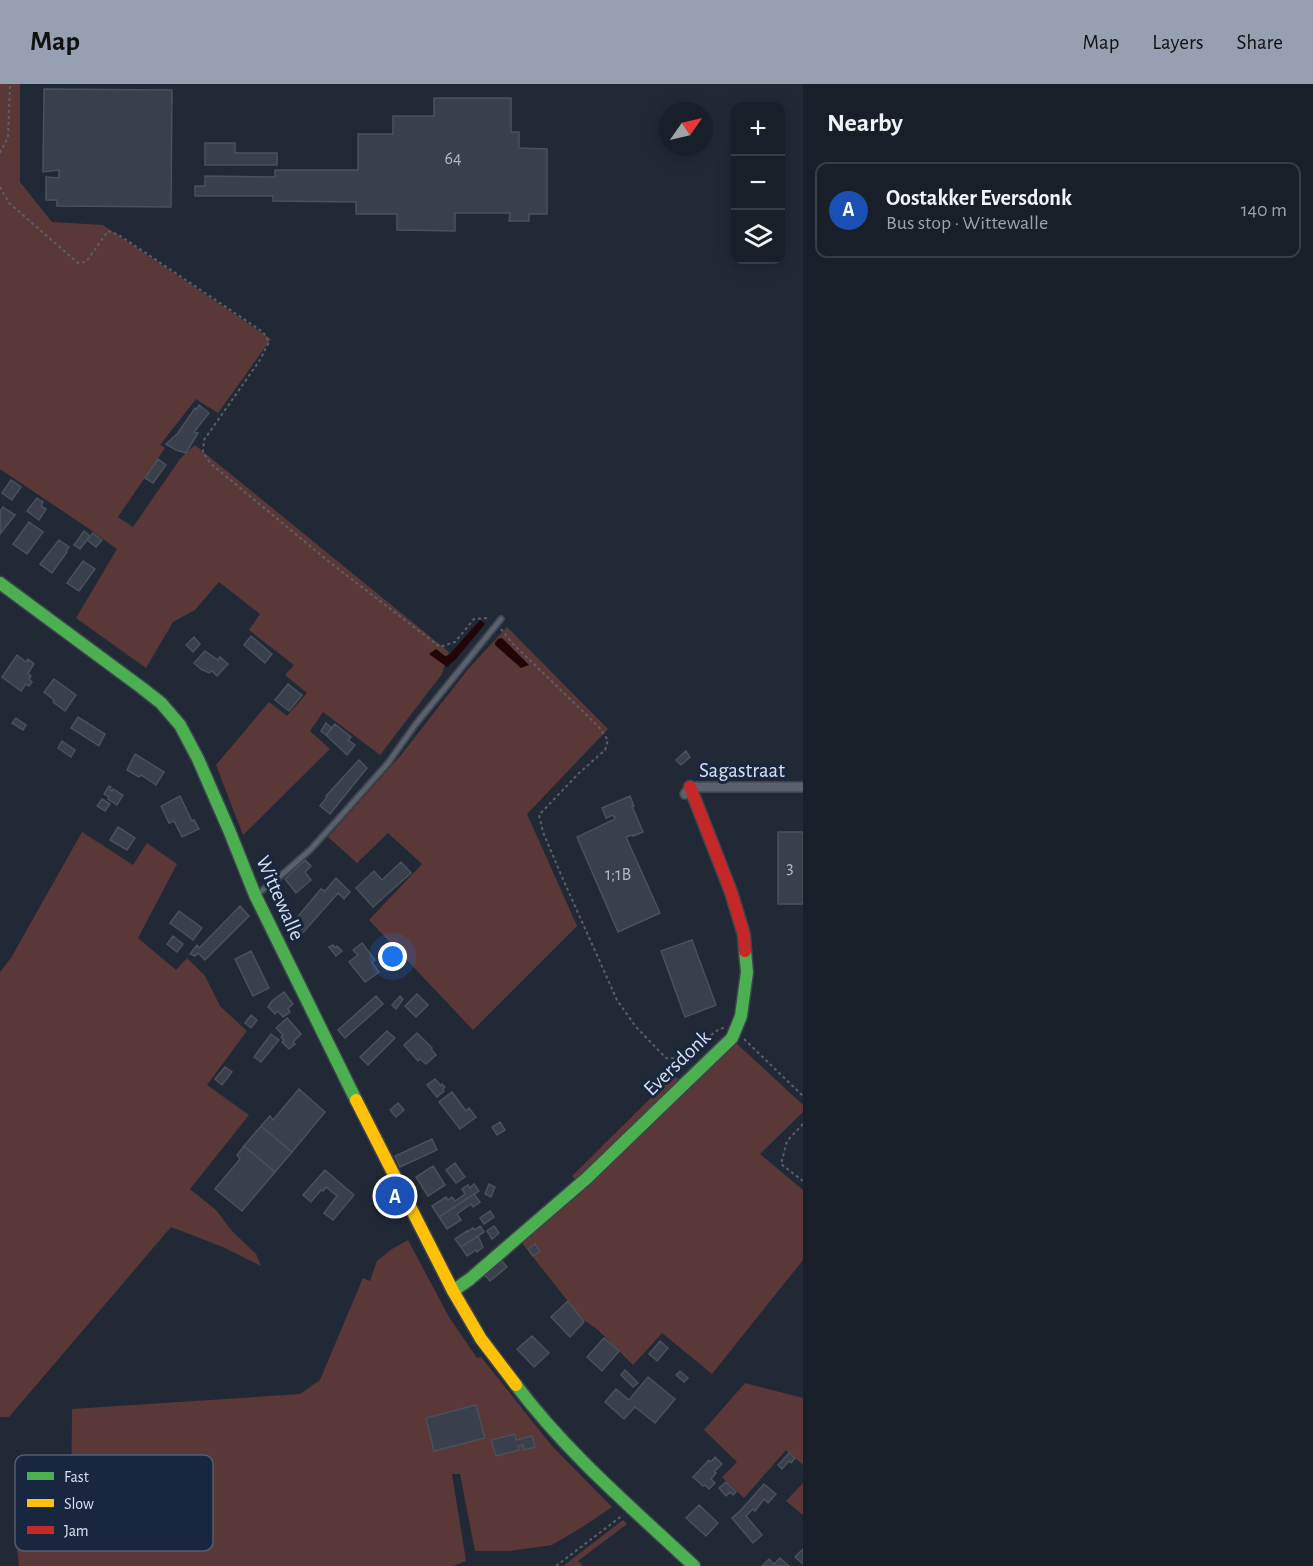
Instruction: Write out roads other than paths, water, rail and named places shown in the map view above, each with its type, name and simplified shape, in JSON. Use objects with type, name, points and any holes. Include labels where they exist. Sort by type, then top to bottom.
[{"type":"street","name":"Wittewalle","points":[[0,583],[142,688],[161,703],[180,725],[198,759],[255,896],[414,1216],[453,1291],[481,1338],[528,1401],[579,1458],[694,1566]]},
{"type":"street","name":"Sagastraat","points":[[687,791],[803,788]]},
{"type":"street","name":"Eversdonk","points":[[453,1291],[587,1178],[732,1038],[741,1016],[747,972],[744,935],[731,892],[687,791]]},
{"type":"lane","points":[[255,896],[310,850],[388,763],[415,725],[501,619]]},
{"type":"place","name":"Oostakker Eversdonk","points":[[395,1196]]}]
